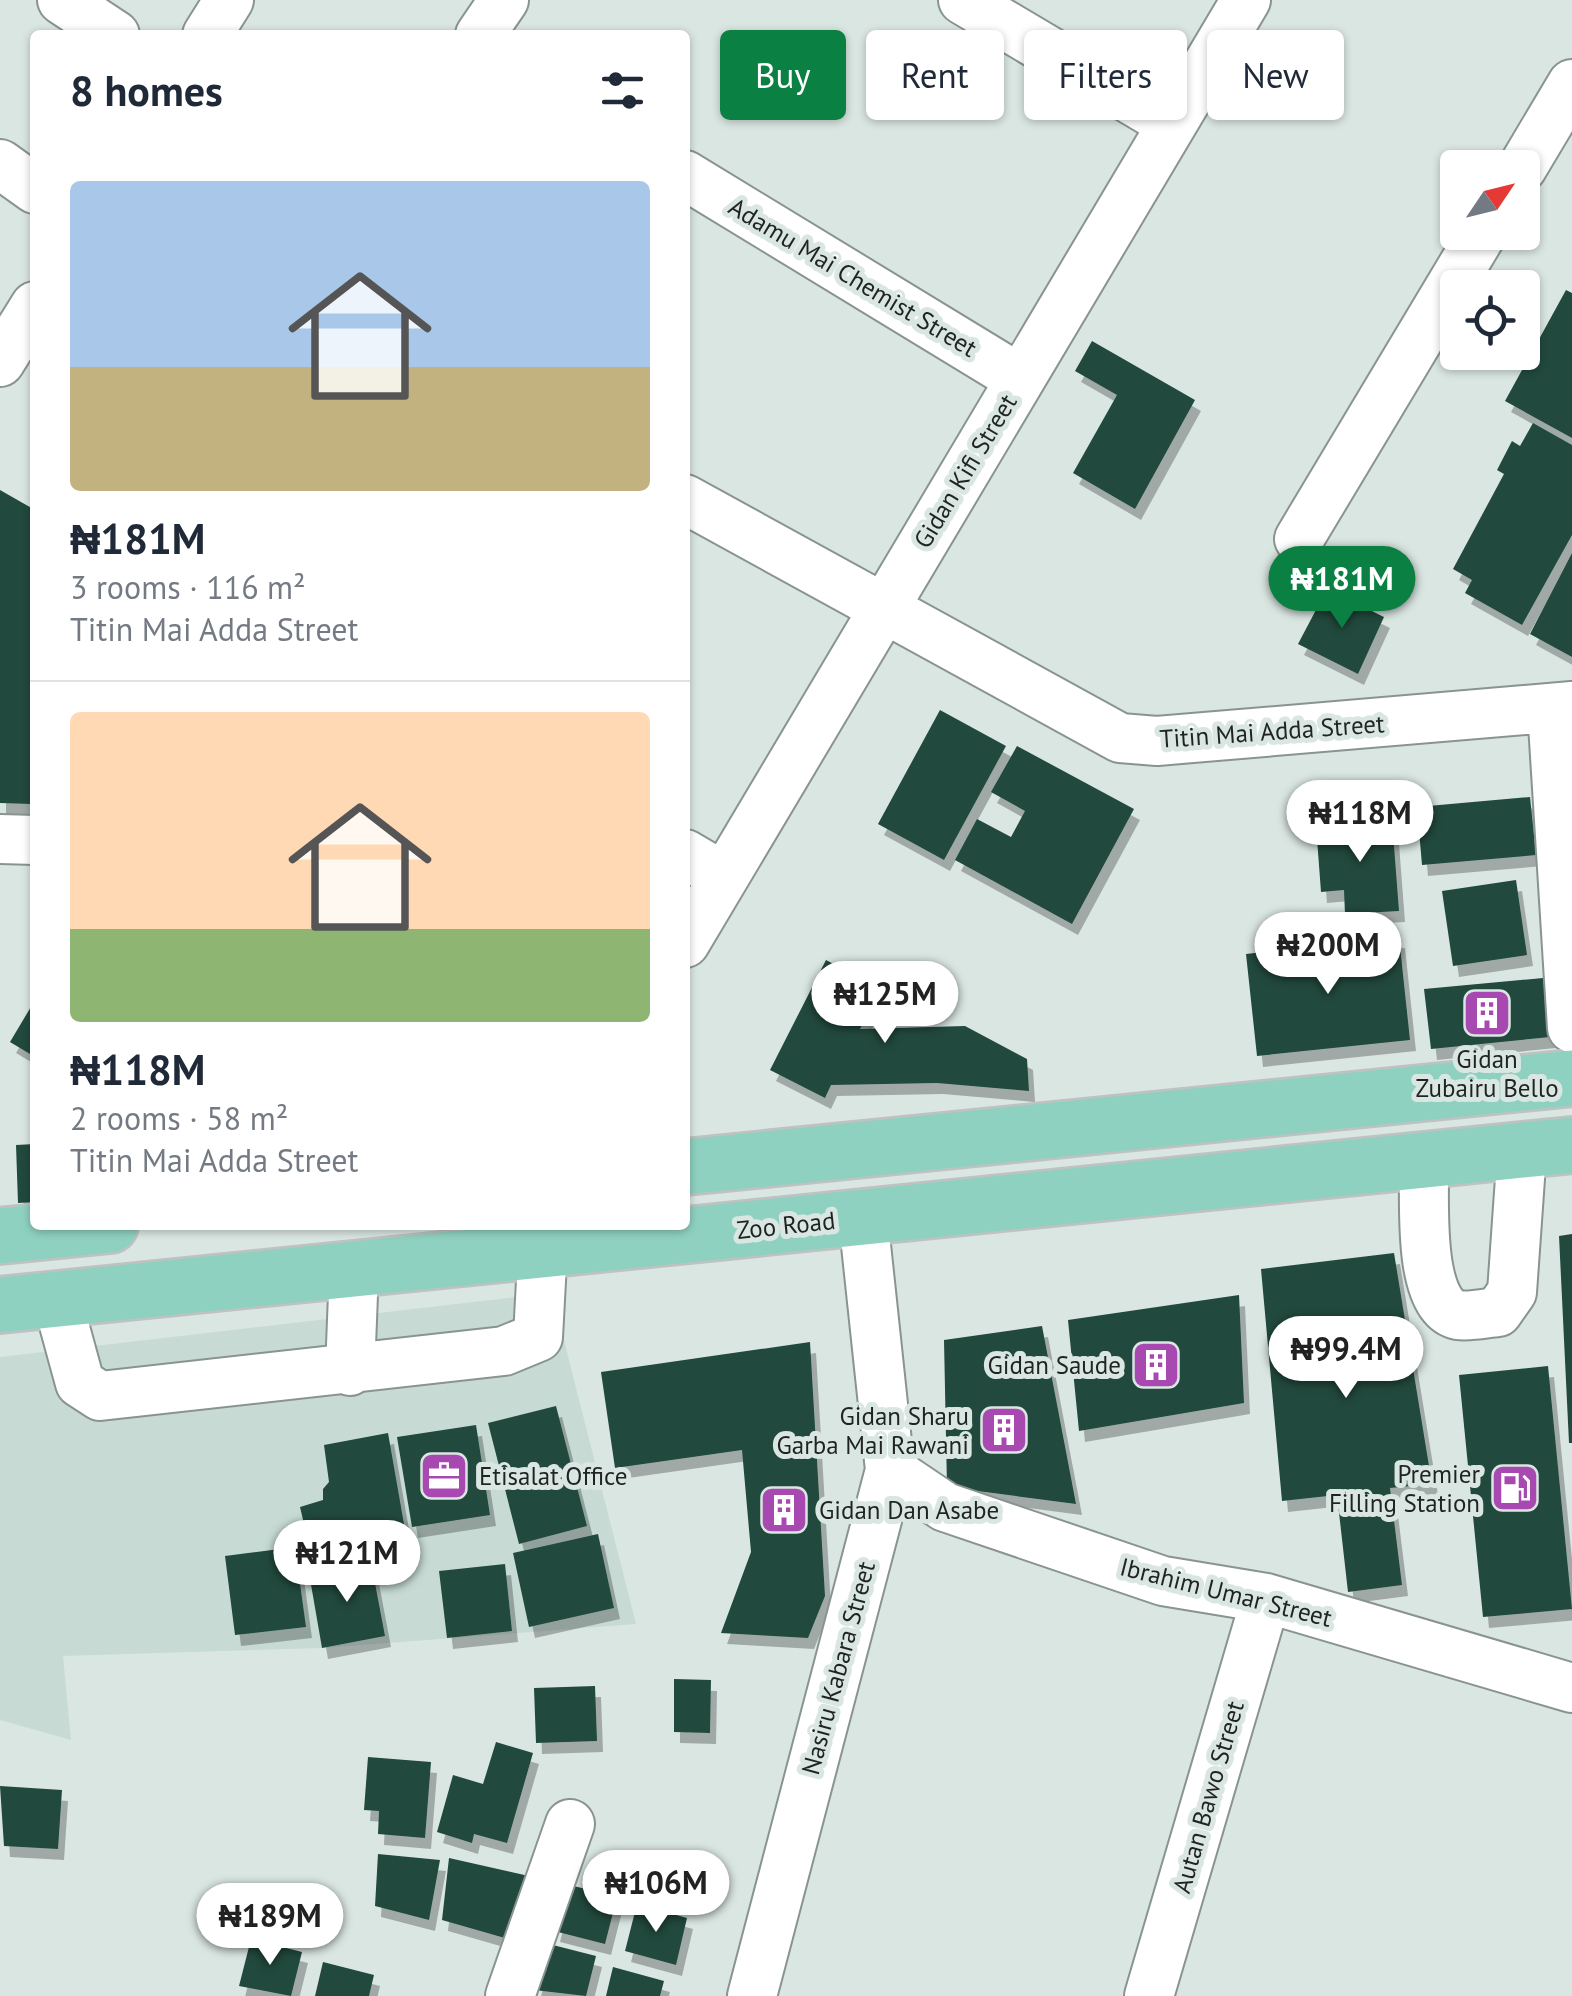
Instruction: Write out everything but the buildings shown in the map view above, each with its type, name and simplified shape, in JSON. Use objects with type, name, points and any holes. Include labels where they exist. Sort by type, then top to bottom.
[{"type":"main road","points":[[690,1166],[1572,1078]]},
{"type":"main road","name":"Zoo Road","points":[[690,1228],[863,1217],[1547,1147]]},
{"type":"main road","points":[[0,1236],[60,1230]]},
{"type":"main road","name":"Zoo Road","points":[[0,1305],[354,1268],[544,1237],[656,1230]]},
{"type":"street","points":[[62,0],[107,30]]},
{"type":"street","points":[[210,30],[229,0]]},
{"type":"street","points":[[483,30],[504,0]]},
{"type":"street","points":[[963,0],[1172,124]]},
{"type":"street","name":"Gidan Kifi Street","points":[[690,923],[704,866],[883,610],[1246,0]]},
{"type":"street","points":[[1533,150],[1572,84]]},
{"type":"street","points":[[0,164],[30,185]]},
{"type":"street","name":"Adamu Mai Chemist Street","points":[[690,178],[1020,379]]},
{"type":"street","points":[[1299,539],[1472,250]]},
{"type":"street","points":[[0,362],[30,314]]},
{"type":"street","name":"Titin Mai Adda Street","points":[[690,503],[1120,738],[1157,741],[1562,707]]},
{"type":"street","points":[[1562,707],[1572,1028]]},
{"type":"street","points":[[0,839],[30,840]]},
{"type":"street","points":[[1424,1160],[1429,1284],[1439,1304],[1457,1315],[1498,1312],[1512,1292],[1547,1147]]},
{"type":"street","name":"Nasiru Kabara Street","points":[[752,1996],[890,1470],[863,1217]]},
{"type":"street","points":[[58,1299],[80,1383],[100,1396],[504,1351],[538,1338],[544,1237]]},
{"type":"street","points":[[350,1370],[354,1268]]},
{"type":"street","name":"Ibrahim Umar Street","points":[[890,1470],[945,1507],[1163,1581],[1266,1598],[1572,1688]]},
{"type":"street","name":"Autan Bawo Street","points":[[1149,1996],[1266,1598]]},
{"type":"street","points":[[510,1996],[570,1824]]},
{"type":"shaded area","points":[[552,1293],[636,1624],[322,1648],[63,1656],[71,1740],[0,1720],[0,1357]]},
{"type":"place","name":"Gidan Zubairu Bello","points":[[1487,1013]]},
{"type":"place","name":"Gidan Saude","points":[[1156,1365]]},
{"type":"place","name":"Gidan Sharu Garba Mai Rawani","points":[[1004,1430]]},
{"type":"place","name":"Etisalat Office","points":[[444,1476]]},
{"type":"place","name":"Premier Filling Station","points":[[1515,1488]]},
{"type":"place","name":"Gidan Dan Asabe","points":[[784,1510]]}]
